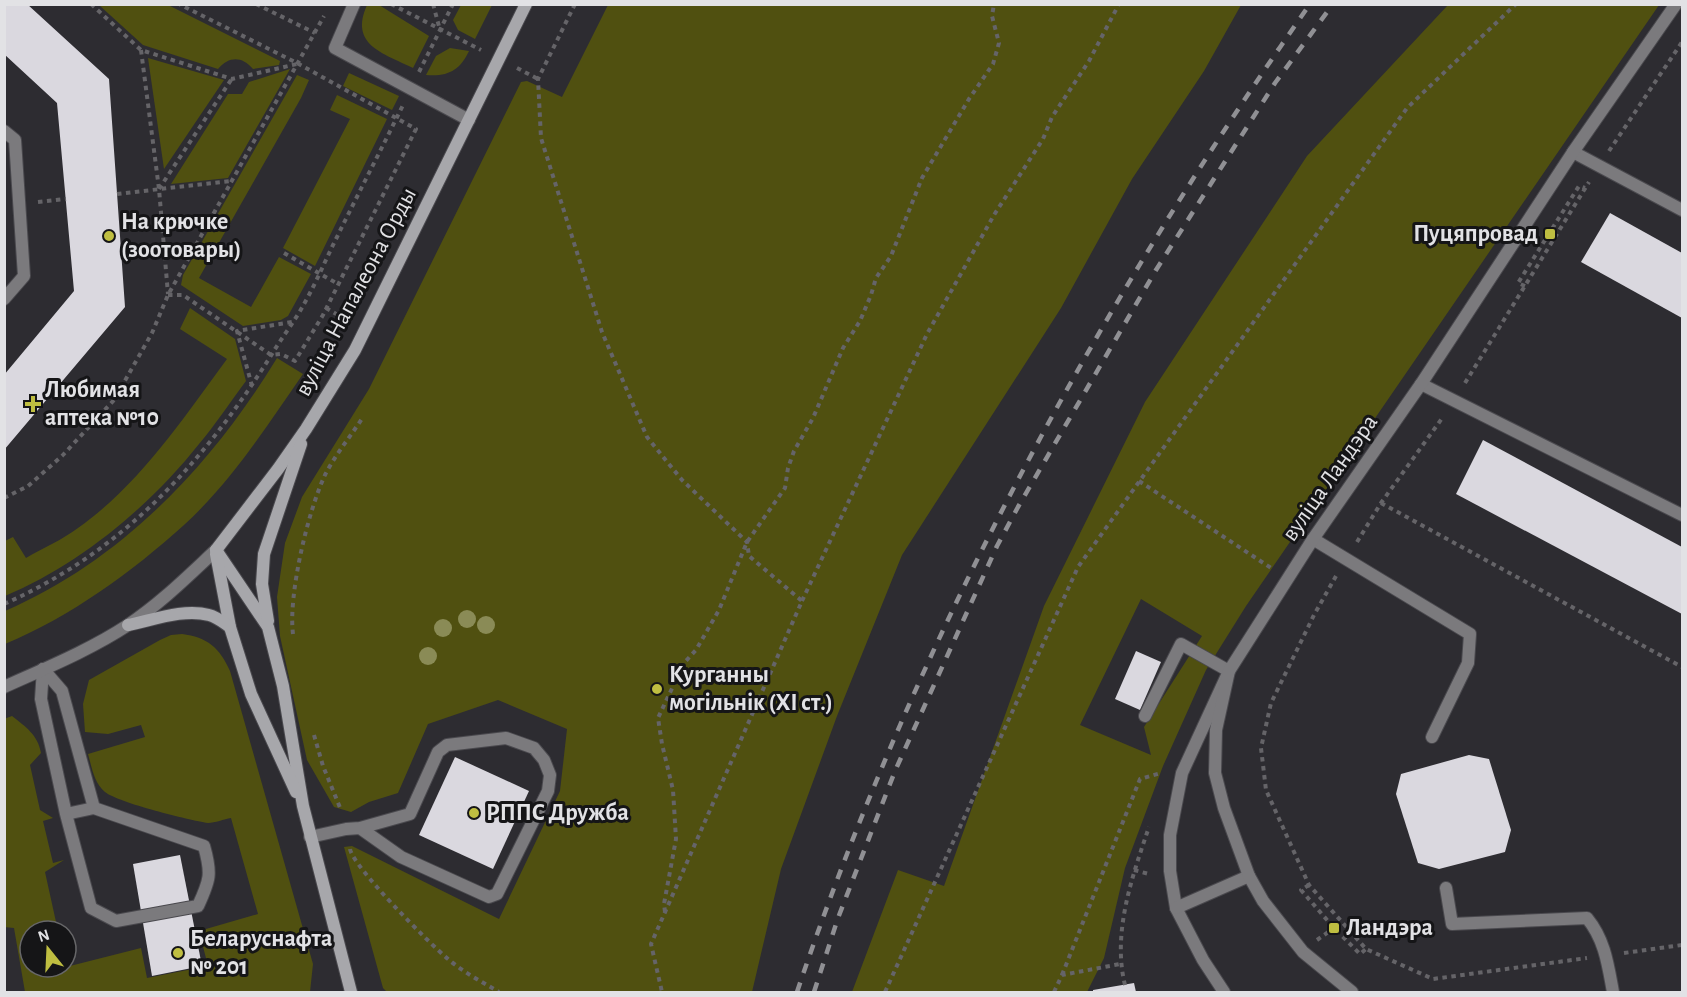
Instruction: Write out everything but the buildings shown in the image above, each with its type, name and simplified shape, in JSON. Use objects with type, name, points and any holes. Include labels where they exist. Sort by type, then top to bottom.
[{"type":"main road","name":"вуліца Напалеона Орды","points":[[216,550],[306,429],[355,350],[526,4]]},
{"type":"main road","points":[[306,429],[264,554],[262,584],[268,627],[283,686],[303,806],[351,993]]},
{"type":"main road","points":[[216,550],[268,627]]},
{"type":"main road","points":[[216,550],[230,627],[251,694],[303,806]]},
{"type":"main road","points":[[128,625],[171,615],[197,613],[212,615],[230,627]]},
{"type":"street","points":[[354,4],[335,48],[469,120]]},
{"type":"street","name":"вуліца Ландэра","points":[[1349,992],[1303,952],[1268,909],[1249,876],[1224,808],[1215,773],[1216,730],[1229,671],[1313,539],[1421,384],[1573,152],[1677,9]]},
{"type":"street","points":[[4,131],[15,140],[24,276],[4,298]]},
{"type":"street","points":[[1573,152],[1683,210]]},
{"type":"street","points":[[1421,384],[1683,516]]},
{"type":"street","points":[[1313,539],[1470,634],[1468,663],[1432,736]]},
{"type":"street","name":"вуліца Напалеона Орды","points":[[4,687],[128,625],[163,600],[216,550]]},
{"type":"street","points":[[1145,716],[1181,645],[1229,671],[1182,773],[1170,835],[1170,871],[1176,908],[1203,960],[1224,993]]},
{"type":"street","points":[[43,669],[62,691],[93,807]]},
{"type":"street","points":[[43,669],[41,699],[66,814],[92,908],[116,921],[198,906],[208,884],[210,865],[204,846],[93,807],[66,814]]},
{"type":"street","points":[[310,837],[360,828],[410,814],[438,752],[447,745],[506,738],[534,748],[544,760],[549,775],[548,791],[497,894],[489,897],[401,857],[360,828]]},
{"type":"street","points":[[1176,908],[1249,876]]},
{"type":"street","points":[[1446,888],[1452,924],[1587,918],[1597,930],[1607,955],[1613,993]]},
{"type":"path","points":[[92,4],[141,50],[232,79],[297,63]]},
{"type":"path","points":[[168,295],[183,295],[271,355],[280,354],[295,361],[323,315],[416,129],[297,63],[179,4]]},
{"type":"path","points":[[256,4],[315,33]]},
{"type":"path","points":[[391,4],[441,30]]},
{"type":"path","points":[[433,4],[441,30]]},
{"type":"path","points":[[4,604],[59,575],[103,547],[136,520],[172,487],[252,386],[304,305],[453,4]]},
{"type":"path","points":[[575,4],[538,79],[541,138],[602,332],[647,437],[682,480],[747,542],[749,556],[802,601]]},
{"type":"path","points":[[665,913],[664,904],[676,839],[673,790],[658,718],[684,663],[696,650],[719,610],[747,542],[786,488],[788,468],[794,451],[813,418],[843,348],[860,321],[872,295],[876,278],[891,256],[922,178],[969,99],[993,64],[999,43],[992,16],[994,4]]},
{"type":"path","points":[[662,993],[651,944],[802,601],[927,334],[994,216],[1043,139],[1052,117],[1089,62],[1119,4]]},
{"type":"path","points":[[885,993],[1078,567],[1407,108],[1516,4]]},
{"type":"path","points":[[4,498],[28,486],[63,456],[114,400],[152,333],[168,295],[325,14]]},
{"type":"path","points":[[1683,42],[1585,188],[1454,402],[1382,503],[1346,559],[1314,615],[1271,703],[1260,748],[1266,790],[1309,885],[1366,949],[1433,978],[1683,945]]},
{"type":"path","points":[[141,50],[159,189],[168,295]]},
{"type":"path","points":[[159,189],[232,79]]},
{"type":"path","points":[[117,194],[231,181]]},
{"type":"path","points":[[1525,286],[1518,283],[1579,186],[1585,188]]},
{"type":"path","points":[[19,203],[66,199]]},
{"type":"path","points":[[284,254],[338,284]]},
{"type":"path","points":[[237,331],[292,322]]},
{"type":"path","points":[[237,331],[252,386]]},
{"type":"path","points":[[294,644],[291,622],[293,595],[312,513],[325,476],[363,417]]},
{"type":"path","points":[[1139,481],[1287,579]]},
{"type":"path","points":[[1382,503],[1683,667]]},
{"type":"path","points":[[312,727],[323,766],[340,805],[351,855],[365,874],[449,960],[498,993]]},
{"type":"path","points":[[1054,993],[1140,779],[1165,772],[1163,780]]},
{"type":"path","points":[[1125,984],[1120,964],[1121,936],[1134,870],[1152,818]]},
{"type":"path","points":[[1309,885],[1301,890],[1334,928],[1360,954],[1366,949]]},
{"type":"path","points":[[1062,975],[1120,964]]},
{"type":"shaded area","points":[[99,5],[168,5],[280,61],[279,65],[253,69],[235,59],[218,69],[143,45]]},
{"type":"shaded area","points":[[367,5],[379,5],[429,36],[413,68],[381,52],[366,39],[362,30]]},
{"type":"shaded area","points":[[461,5],[492,5],[475,39],[458,30],[453,20]]},
{"type":"shaded area","points":[[608,5],[1241,5],[1204,71],[1132,179],[1061,308],[902,555],[837,716],[781,869],[752,992],[387,992],[383,988],[344,847],[352,846],[499,919],[560,791],[567,729],[498,700],[428,724],[398,793],[369,802],[351,812],[334,807],[307,760],[280,636],[277,597],[285,543],[302,497],[369,389],[521,82],[527,81],[562,97]]},
{"type":"shaded area","points":[[1448,5],[1659,5],[1246,606],[1206,670],[1163,766],[1125,868],[1104,958],[1087,992],[852,992],[898,870],[944,886],[1044,606],[1145,402],[1307,156]],"holes":[[[1141,599],[1202,636],[1144,727],[1151,755],[1080,725]]]},
{"type":"shaded area","points":[[450,48],[469,51],[462,63],[452,71],[441,75],[426,75],[436,56]]},
{"type":"shaded area","points":[[148,58],[224,80],[164,169]]},
{"type":"shaded area","points":[[290,69],[228,178],[171,184],[228,94],[242,94],[249,82]]},
{"type":"shaded area","points":[[349,73],[399,96],[392,110],[343,86]]},
{"type":"shaded area","points":[[297,75],[309,80],[301,98],[199,278],[251,307],[279,257],[311,274],[288,316],[281,320],[243,326],[181,285],[183,275]]},
{"type":"shaded area","points":[[337,95],[387,119],[315,266],[283,248],[350,119],[330,110]]},
{"type":"shaded area","points":[[190,308],[235,339],[246,381],[211,429],[179,467],[135,512],[86,551],[60,568],[5,596],[5,541],[13,537],[26,558],[72,532],[100,511],[121,492],[159,450],[227,359],[180,329]]},
{"type":"shaded area","points":[[277,358],[303,374],[248,453],[201,508],[143,560],[99,592],[53,621],[5,644],[5,611],[48,590],[88,565],[160,506],[223,436]]},
{"type":"shaded area","points":[[182,634],[206,641],[222,656],[230,671],[313,964],[310,992],[25,992],[23,979],[78,979],[78,964],[141,948],[147,978],[208,966],[199,931],[258,914],[231,818],[208,823],[124,801],[101,788],[91,765],[88,754],[145,737],[141,725],[108,734],[85,732],[83,704],[89,680],[171,635]]},
{"type":"shaded area","points":[[12,716],[31,732],[37,741],[41,753],[30,765],[40,810],[53,818],[43,821],[53,863],[64,860],[45,872],[55,919],[18,919],[18,951],[14,928],[4,927],[4,719]]},
{"type":"railway","points":[[797,992],[844,861],[897,732],[955,605],[1018,480],[1085,358],[1156,237],[1231,120],[1310,4]]},
{"type":"railway","points":[[814,992],[838,918],[895,771],[997,546],[1156,270],[1275,83],[1333,4]]},
{"type":"place","name":"Пуцяпровад","points":[[1550,234]]},
{"type":"place","name":"На крючке (зоотовары)","points":[[109,236]]},
{"type":"place","name":"Любимая аптека №10","points":[[33,404]]},
{"type":"place","name":"Курганны могільнік (XI ст.)","points":[[657,689]]},
{"type":"place","name":"РППС Дружба","points":[[474,813]]},
{"type":"place","name":"Ландэра","points":[[1334,928]]},
{"type":"place","name":"Беларуснафта № 201","points":[[178,953]]}]
